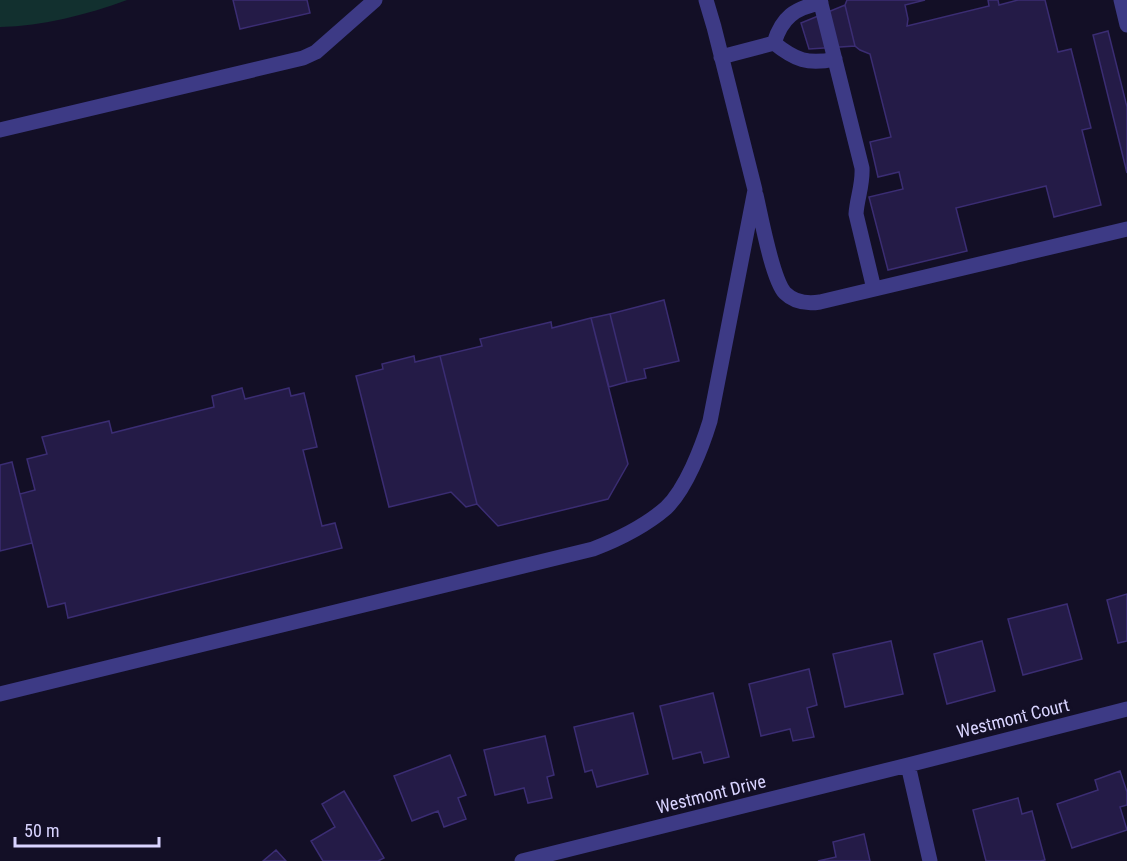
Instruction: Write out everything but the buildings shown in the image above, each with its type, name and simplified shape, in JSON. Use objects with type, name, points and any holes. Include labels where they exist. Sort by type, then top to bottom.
[{"type":"street","points":[[0,130],[303,58],[316,52],[375,0]]},
{"type":"street","points":[[706,0],[774,269],[785,293],[795,300],[808,304],[1127,229]]},
{"type":"street","points":[[1121,0],[1127,25]]},
{"type":"street","points":[[774,43],[782,23],[789,15],[820,1],[862,168],[862,188],[856,214],[874,289]]},
{"type":"street","points":[[721,57],[774,43]]},
{"type":"street","points":[[774,43],[797,59],[818,62],[835,60]]},
{"type":"street","points":[[0,694],[593,549],[621,538],[645,524],[667,506],[682,485],[704,441],[710,421],[755,190]]},
{"type":"street","name":"Westmont Court","points":[[908,765],[1127,709]]},
{"type":"street","points":[[908,765],[930,861]]},
{"type":"street","name":"Westmont Drive","points":[[522,861],[908,765]]},
{"type":"green space","points":[[0,0],[127,0],[64,19],[0,27]]}]
